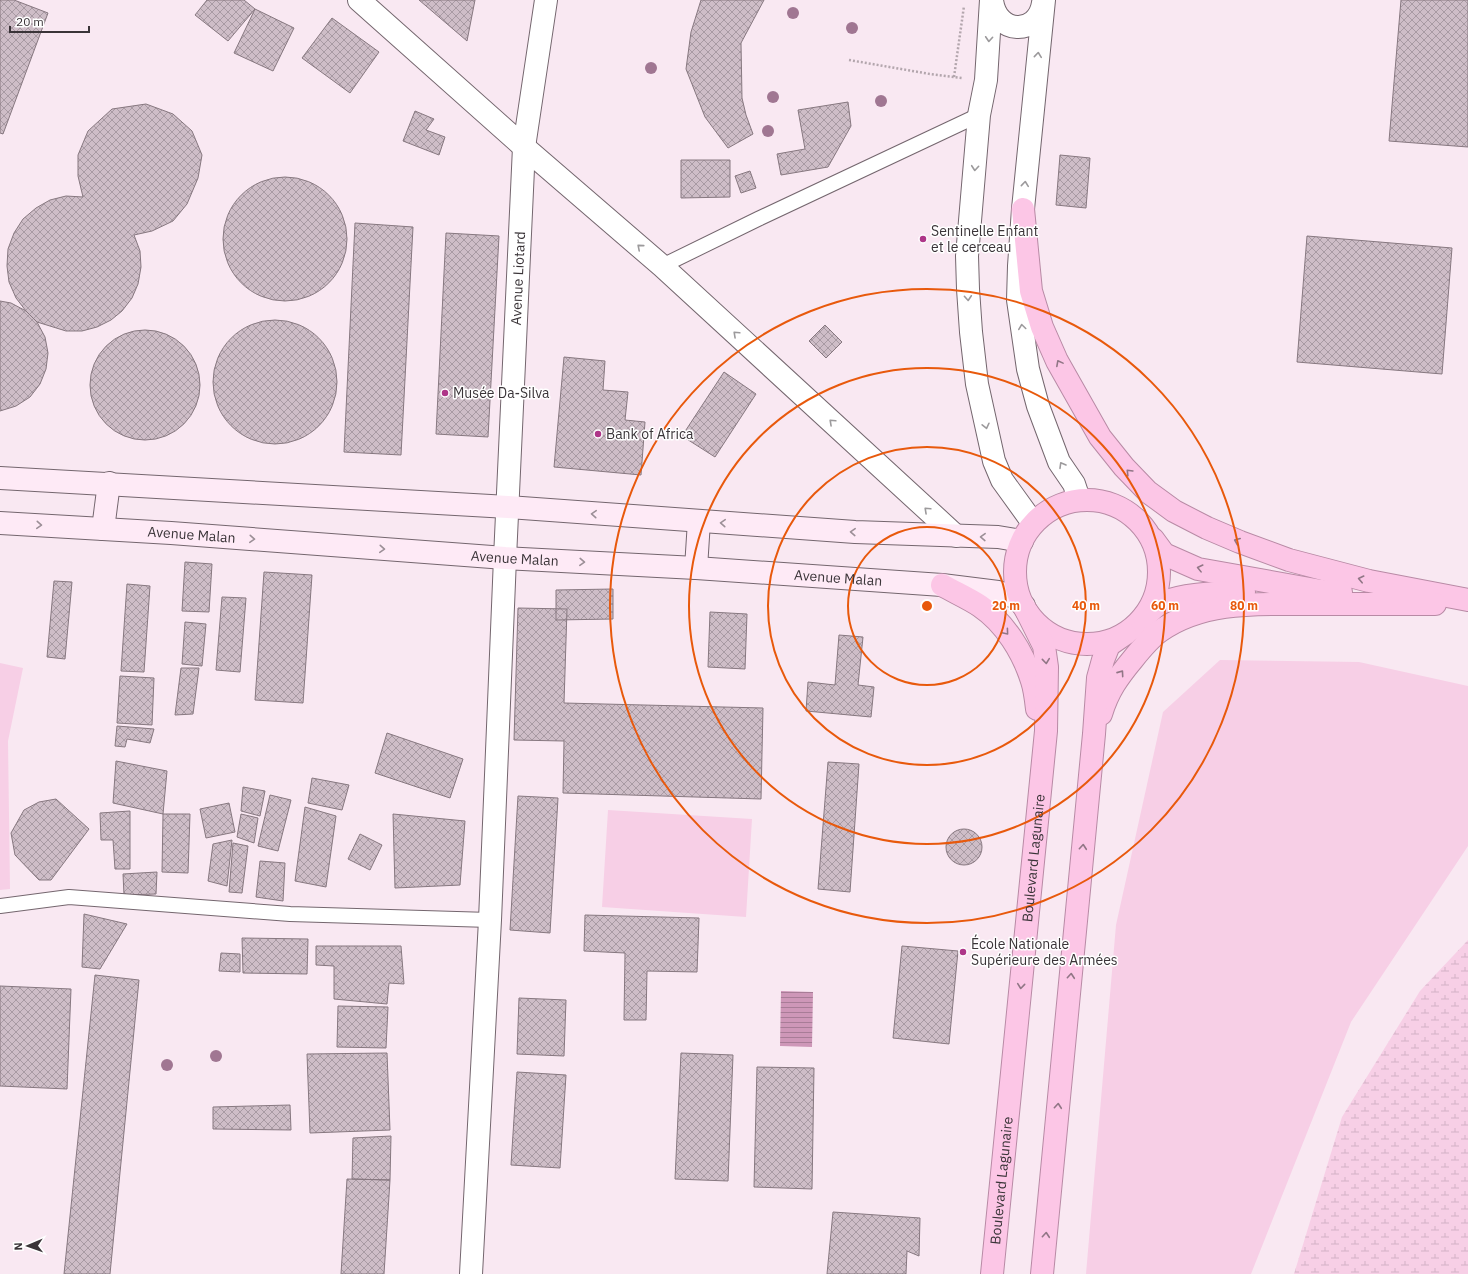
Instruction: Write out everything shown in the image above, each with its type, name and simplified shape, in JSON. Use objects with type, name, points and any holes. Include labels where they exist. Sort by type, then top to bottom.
[{"type":"highway","points":[[1023,209],[1032,291],[1042,327],[1057,361],[1100,437],[1124,467],[1148,492],[1174,511],[1207,528],[1289,560],[1382,584],[1468,600]]},
{"type":"highway","points":[[1125,634],[1106,642],[1075,644],[1053,636],[1041,628],[1025,609],[1017,591],[1015,574],[1016,557],[1022,541],[1033,523],[1054,507],[1079,499],[1098,500],[1118,506],[1138,519],[1164,554],[1198,569],[1321,591],[1468,604]]},
{"type":"highway","points":[[1142,619],[1154,599],[1160,576],[1157,553],[1152,538],[1147,532]]},
{"type":"highway","points":[[942,585],[980,606],[994,618],[1010,636],[1024,661],[1032,682],[1037,709],[1046,732]]},
{"type":"highway","points":[[1042,1274],[1094,734],[1098,678],[1109,645],[1137,625],[1160,603],[1211,593],[1321,591]]},
{"type":"highway","points":[[1094,734],[1107,696],[1122,672],[1141,649],[1160,631],[1180,619],[1200,612],[1242,604],[1468,604]]},
{"type":"highway","name":"Boulevard Lagunaire","points":[[992,1274],[1046,732],[1047,666],[1044,646],[1025,609]]},
{"type":"main road","points":[[0,478],[109,483],[508,507],[699,522],[855,532],[998,537],[1022,541]]},
{"type":"main road","points":[[103,529],[109,483]]},
{"type":"main road","name":"Avenue Malan","points":[[0,522],[505,558],[696,568],[942,585],[998,592],[1015,597],[1025,609]]},
{"type":"main road","points":[[696,568],[699,522]]},
{"type":"street","points":[[359,0],[524,147],[662,266],[956,536]]},
{"type":"street","name":"Avenue Liotard","points":[[471,1274],[490,920],[524,147],[546,0]]},
{"type":"street","points":[[992,0],[993,9],[997,18],[1005,24],[1015,27],[1025,26],[1034,22],[1040,14],[1044,2]]},
{"type":"street","points":[[992,0],[986,80],[979,115],[968,256],[968,297],[977,384],[994,461],[1002,480],[1033,523]]},
{"type":"street","points":[[1044,2],[1023,209],[1018,300],[1028,370],[1038,406],[1059,462],[1074,484],[1079,499]]},
{"type":"lane","points":[[662,266],[979,115]]},
{"type":"lane","points":[[0,906],[69,897],[290,914],[490,920]]},
{"type":"path","points":[[954,77],[965,0]]},
{"type":"path","points":[[849,60],[954,77],[986,80]]},
{"type":"green space","points":[[1220,660],[1359,662],[1468,686],[1468,846],[1351,1022],[1251,1274],[1086,1274],[1116,925],[1163,712]]},
{"type":"green space","points":[[0,663],[23,668],[8,741],[10,889],[0,890]]},
{"type":"green space","points":[[608,810],[752,819],[746,917],[602,907]]},
{"type":"green space","points":[[1468,940],[1468,1274],[1294,1274],[1342,1117],[1420,991]]},
{"type":"shaded area","points":[[781,991],[813,992],[812,1047],[780,1046]]},
{"type":"building","points":[[0,0],[14,0],[48,13],[3,134],[0,133]]},
{"type":"building","points":[[207,0],[244,0],[255,9],[228,41],[195,15]]},
{"type":"building","points":[[419,0],[475,0],[467,41]]},
{"type":"building","points":[[701,0],[764,0],[741,43],[742,98],[753,134],[728,148],[705,117],[686,69],[691,32]]},
{"type":"building","points":[[1401,0],[1468,0],[1468,147],[1389,141]]},
{"type":"building","points":[[255,9],[294,28],[273,71],[234,53]]},
{"type":"building","points":[[332,18],[379,52],[350,93],[302,58]]},
{"type":"building","points":[[848,102],[851,126],[828,167],[781,175],[777,154],[805,149],[798,110]]},
{"type":"building","points":[[146,104],[173,114],[192,131],[202,155],[198,178],[187,204],[173,221],[152,231],[134,235],[140,251],[141,267],[138,284],[132,298],[122,311],[111,320],[97,327],[82,331],[66,331],[37,322],[16,298],[9,282],[7,266],[8,249],[14,233],[23,219],[36,208],[50,200],[66,196],[83,197],[78,176],[78,155],[88,131],[112,109]]},
{"type":"building","points":[[415,111],[434,119],[426,130],[445,137],[439,155],[403,141]]},
{"type":"building","points":[[1060,155],[1090,158],[1086,208],[1056,205]]},
{"type":"building","points":[[681,160],[730,160],[730,197],[681,198]]},
{"type":"building","points":[[750,171],[756,188],[741,193],[735,176]]},
{"type":"building","points":[[285,177],[297,178],[309,182],[320,187],[329,195],[337,204],[342,215],[346,227],[346,251],[342,263],[337,274],[329,283],[320,291],[309,296],[297,300],[285,301],[273,300],[261,296],[250,291],[241,283],[233,274],[228,263],[224,251],[223,239],[224,227],[228,215],[233,204],[241,195],[250,187],[261,182],[273,178]]},
{"type":"building","points":[[355,223],[413,227],[401,455],[344,452]]},
{"type":"building","points":[[446,233],[499,236],[488,437],[436,434]]},
{"type":"building","points":[[1307,236],[1452,248],[1442,374],[1297,362]]},
{"type":"building","points":[[0,301],[11,303],[26,311],[37,322],[45,337],[48,353],[46,369],[40,384],[30,397],[16,406],[0,411]]},
{"type":"building","points":[[275,320],[287,321],[299,325],[309,330],[319,338],[327,348],[332,358],[336,370],[336,394],[332,406],[327,416],[319,426],[309,434],[299,439],[287,443],[275,444],[263,443],[251,439],[241,434],[231,426],[223,416],[218,406],[214,394],[213,382],[214,370],[218,358],[223,348],[231,338],[241,330],[251,325],[263,321]]},
{"type":"building","points":[[825,325],[842,342],[826,358],[809,341]]},
{"type":"building","points":[[145,330],[166,334],[176,339],[184,346],[191,354],[196,364],[200,385],[196,406],[191,416],[184,424],[176,431],[166,436],[145,440],[124,436],[114,431],[106,424],[99,416],[94,406],[90,385],[94,364],[99,354],[106,346],[114,339],[124,334]]},
{"type":"building","points":[[564,357],[605,361],[603,390],[628,392],[625,420],[645,422],[641,475],[554,467]]},
{"type":"building","points":[[724,372],[756,394],[715,457],[682,436]]},
{"type":"building","points":[[185,562],[212,564],[209,612],[182,611]]},
{"type":"building","points":[[264,572],[312,575],[303,703],[255,700]]},
{"type":"building","points":[[54,581],[72,582],[65,659],[47,657]]},
{"type":"building","points":[[127,584],[150,586],[144,672],[121,671]]},
{"type":"building","points":[[613,589],[613,619],[556,620],[556,590]]},
{"type":"building","points":[[222,597],[246,598],[240,672],[216,670]]},
{"type":"building","points":[[518,608],[567,609],[564,703],[763,708],[761,799],[563,793],[564,741],[514,740]]},
{"type":"building","points":[[710,612],[747,614],[745,669],[708,667]]},
{"type":"building","points":[[185,622],[206,624],[202,666],[182,664]]},
{"type":"building","points":[[839,635],[863,637],[858,685],[874,687],[871,717],[806,711],[808,682],[835,685]]},
{"type":"building","points":[[181,668],[199,668],[193,714],[175,715]]},
{"type":"building","points":[[120,676],[154,678],[152,725],[117,723]]},
{"type":"building","points":[[117,726],[154,729],[150,743],[127,739],[125,747],[115,746]]},
{"type":"building","points":[[387,733],[463,759],[450,798],[375,773]]},
{"type":"building","points":[[116,761],[167,771],[163,814],[113,803]]},
{"type":"building","points":[[828,762],[859,764],[850,892],[818,889]]},
{"type":"building","points":[[312,778],[349,785],[342,810],[308,803]]},
{"type":"building","points":[[243,787],[265,791],[260,816],[241,811]]},
{"type":"building","points":[[270,795],[291,800],[278,851],[258,846]]},
{"type":"building","points":[[518,796],[558,798],[550,933],[510,930]]},
{"type":"building","points":[[56,799],[89,829],[51,880],[39,880],[15,855],[11,833],[24,810],[39,802]]},
{"type":"building","points":[[229,803],[235,832],[206,838],[200,809]]},
{"type":"building","points":[[305,807],[336,816],[326,887],[295,881]]},
{"type":"building","points":[[130,811],[130,869],[115,869],[113,840],[101,840],[100,813]]},
{"type":"building","points":[[163,814],[190,814],[188,873],[162,872]]},
{"type":"building","points":[[241,814],[258,818],[254,843],[237,837]]},
{"type":"building","points":[[393,814],[465,821],[460,885],[395,888]]},
{"type":"building","points":[[964,829],[977,834],[982,847],[977,860],[964,865],[951,860],[946,847],[951,834]]},
{"type":"building","points":[[360,834],[382,845],[370,870],[348,859]]},
{"type":"building","points":[[232,840],[227,886],[208,881],[213,844]]},
{"type":"building","points":[[233,843],[248,846],[242,893],[229,892]]},
{"type":"building","points":[[260,861],[285,863],[283,901],[256,897]]},
{"type":"building","points":[[157,872],[156,894],[124,895],[123,874]]},
{"type":"building","points":[[84,914],[127,924],[100,969],[82,967]]},
{"type":"building","points":[[585,915],[699,918],[697,972],[647,971],[646,1020],[624,1020],[625,953],[584,951]]},
{"type":"building","points":[[242,938],[308,939],[307,974],[243,973]]},
{"type":"building","points":[[316,946],[401,946],[404,984],[389,983],[387,1004],[334,999],[334,966],[316,965]]},
{"type":"building","points":[[902,946],[958,951],[949,1044],[893,1038]]},
{"type":"building","points":[[221,953],[240,954],[240,972],[219,971]]},
{"type":"building","points":[[95,975],[139,980],[110,1274],[64,1274]]},
{"type":"building","points":[[0,986],[71,989],[67,1089],[0,1086]]},
{"type":"building","points":[[519,998],[566,1000],[564,1056],[517,1054]]},
{"type":"building","points":[[338,1006],[388,1007],[386,1048],[337,1047]]},
{"type":"building","points":[[387,1053],[390,1130],[310,1133],[307,1054]]},
{"type":"building","points":[[681,1053],[733,1055],[728,1181],[675,1179]]},
{"type":"building","points":[[757,1067],[814,1068],[812,1189],[754,1187]]},
{"type":"building","points":[[517,1072],[566,1075],[560,1168],[511,1165]]},
{"type":"building","points":[[290,1105],[291,1130],[213,1129],[213,1107]]},
{"type":"building","points":[[391,1136],[390,1180],[352,1179],[353,1138]]},
{"type":"building","points":[[347,1179],[390,1180],[384,1274],[341,1274]]},
{"type":"building","points":[[833,1212],[920,1218],[919,1256],[907,1251],[906,1274],[827,1274]]},
{"type":"place","name":"Sentinelle Enfant et le cerceau","points":[[923,239]]},
{"type":"place","name":"Musée Da-Silva","points":[[445,393]]},
{"type":"place","name":"Bank of Africa","points":[[598,434]]},
{"type":"place","name":"École Nationale Supérieure des Armées","points":[[963,952]]}]
